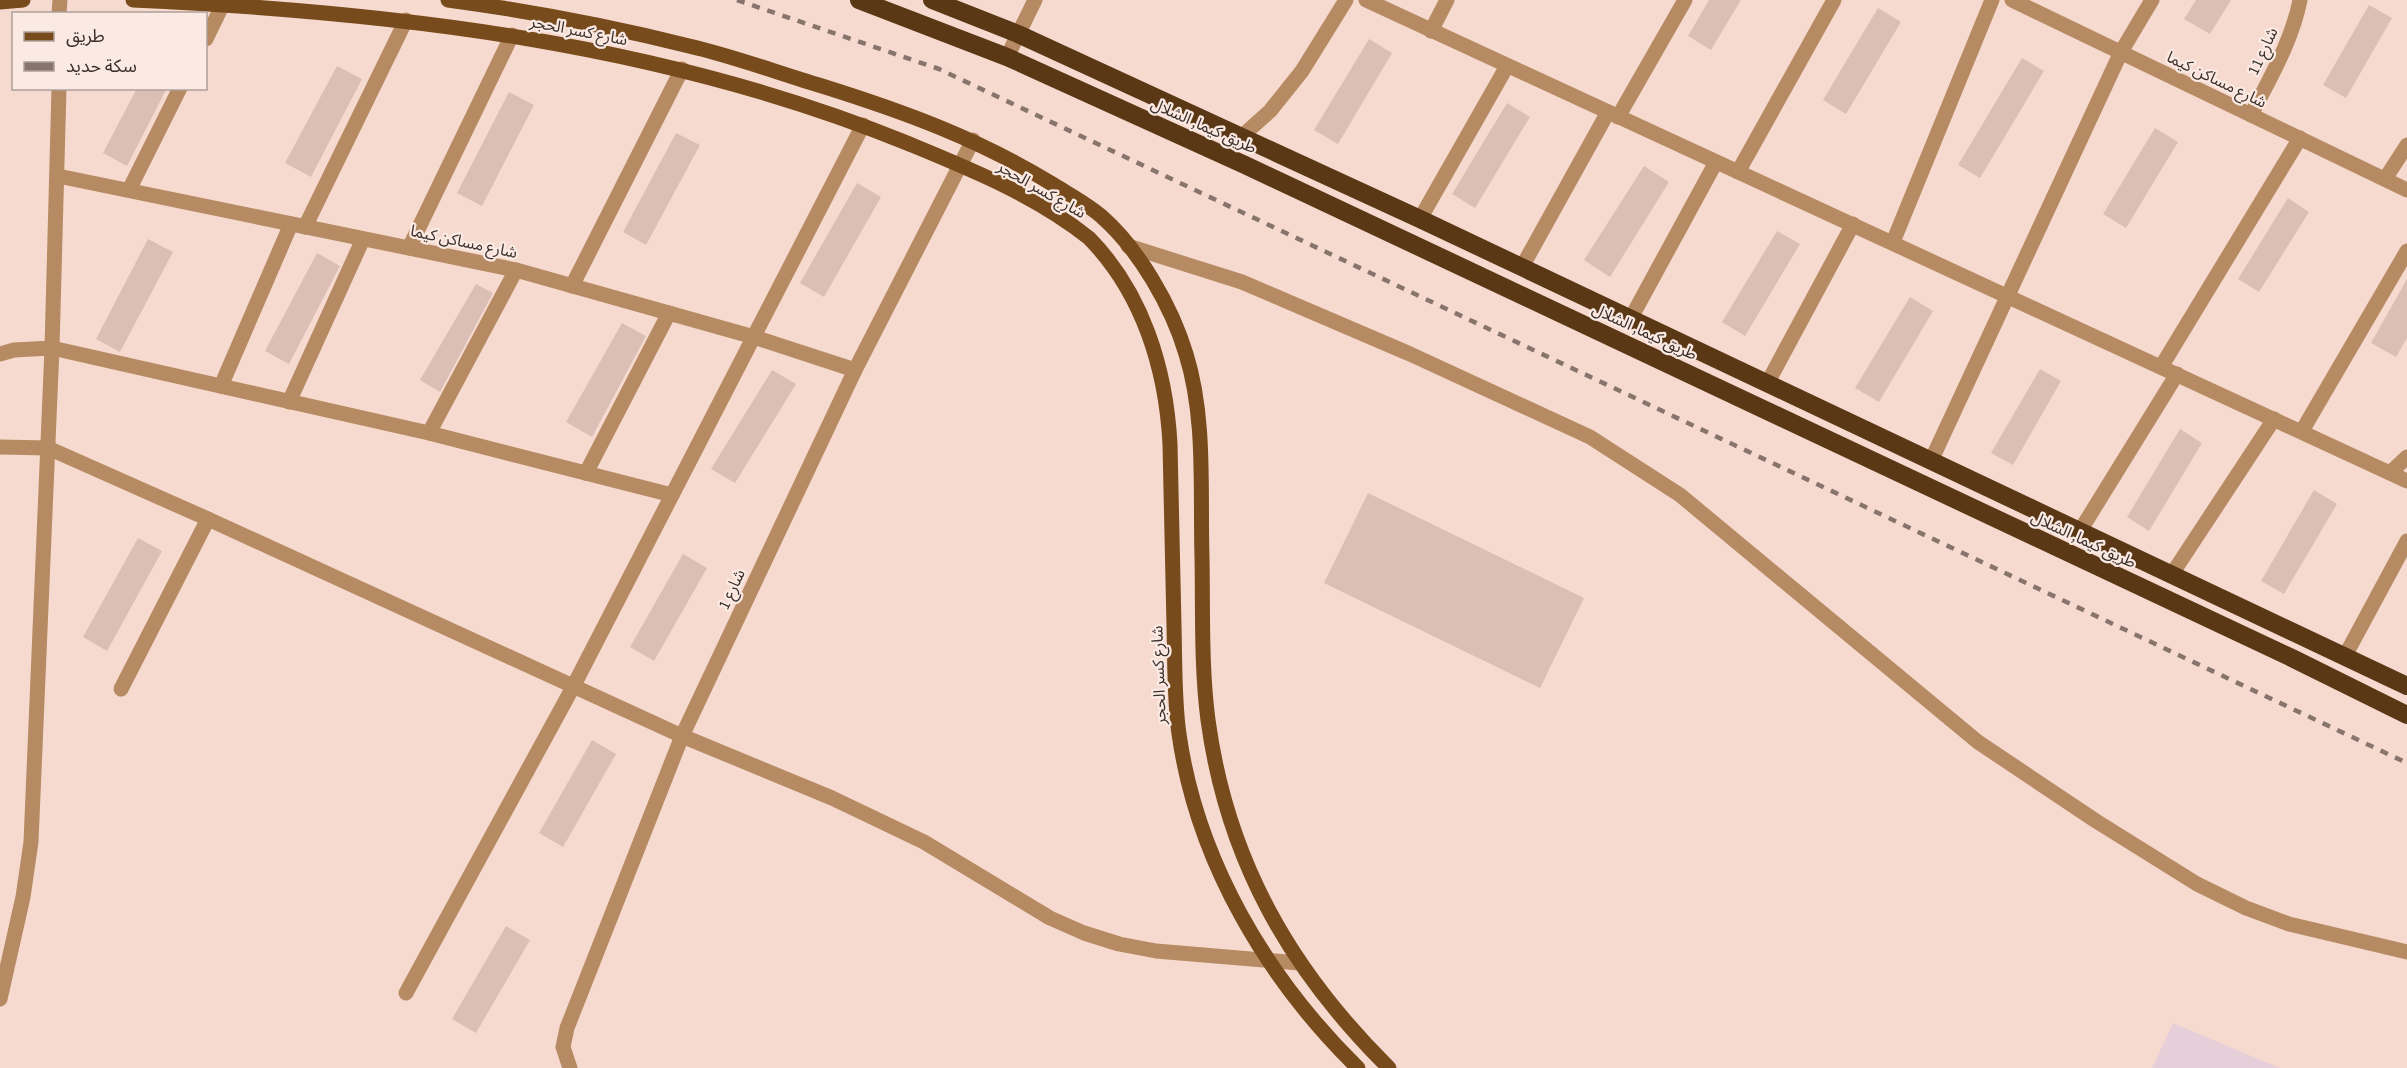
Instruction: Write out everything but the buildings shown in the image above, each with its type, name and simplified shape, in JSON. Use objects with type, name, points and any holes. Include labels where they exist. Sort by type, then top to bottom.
[{"type":"highway","name":"طريق كيما, الشلال","points":[[859,0],[1007,57],[1256,170],[2407,715]]},
{"type":"highway","name":"طريق كيما, الشلال","points":[[932,0],[1018,34],[1420,219],[2407,686]]},
{"type":"highway","points":[[1900,474],[1909,451]]},
{"type":"main road","points":[[0,2],[23,0]]},
{"type":"main road","name":"شارع كسر الحجر","points":[[133,0],[223,4],[406,20],[512,35],[682,69],[863,125],[959,164],[1003,184],[1071,225],[1099,248],[1137,309],[1152,341],[1162,374],[1168,409],[1179,733],[1189,786],[1209,848],[1228,888],[1268,960],[1319,1027],[1358,1068]]},
{"type":"main road","name":"شارع كسر الحجر","points":[[448,0],[518,10],[691,46],[874,103],[973,140],[1017,162],[1100,215],[1128,246],[1152,279],[1172,316],[1186,354],[1196,394],[1204,663],[1208,718],[1217,772],[1232,826],[1251,877],[1299,963],[1334,1010],[1389,1068]]},
{"type":"main road","points":[[1099,248],[1128,246]]},
{"type":"street","points":[[1007,57],[1035,0]]},
{"type":"street","points":[[1241,137],[1270,111],[1302,70],[1346,0]]},
{"type":"street","points":[[1366,0],[2407,481]]},
{"type":"street","points":[[1431,31],[1447,0]]},
{"type":"street","points":[[1522,267],[1613,114],[1685,0]]},
{"type":"street","points":[[1738,172],[1834,0]]},
{"type":"street","points":[[1893,242],[1992,0]]},
{"type":"street","name":"شارع مساكن كيما","points":[[2012,0],[2407,190]]},
{"type":"street","points":[[1931,461],[2121,52],[2152,0]]},
{"type":"street","name":"شارع 11","points":[[2252,115],[2296,20],[2300,0]]},
{"type":"street","points":[[207,37],[223,4]]},
{"type":"street","points":[[221,386],[298,225],[406,20]]},
{"type":"street","points":[[409,248],[512,35]]},
{"type":"street","points":[[1420,219],[1507,66]]},
{"type":"street","points":[[572,286],[682,69]]},
{"type":"street","points":[[0,999],[20,908],[31,842],[52,348],[59,90]]},
{"type":"street","points":[[129,190],[179,90]]},
{"type":"street","points":[[406,993],[573,687],[863,125]]},
{"type":"street","points":[[2161,367],[2300,138]]},
{"type":"street","name":"شارع 1","points":[[570,1068],[563,1047],[567,1028],[682,736],[855,370],[973,140]]},
{"type":"street","points":[[2385,179],[2407,145]]},
{"type":"street","points":[[1631,318],[1716,162]]},
{"type":"street","name":"شارع مساكن كيما","points":[[58,176],[516,270],[754,337],[855,370]]},
{"type":"street","points":[[1768,382],[1853,224]]},
{"type":"street","points":[[289,402],[363,239]]},
{"type":"street","points":[[1128,246],[1242,282],[1410,354],[1590,437],[1680,495],[1978,742],[2096,821],[2197,884],[2246,908],[2289,924],[2407,952]]},
{"type":"street","points":[[2302,431],[2407,251]]},
{"type":"street","points":[[429,433],[516,270]]},
{"type":"street","points":[[586,473],[669,313]]},
{"type":"street","points":[[0,354],[14,350],[52,348],[429,433],[672,495]]},
{"type":"street","points":[[2080,531],[2177,374]]},
{"type":"street","points":[[2172,574],[2274,419]]},
{"type":"street","points":[[0,447],[48,448],[682,736],[879,819],[968,867],[1050,918],[1084,933],[1119,944],[1156,951],[1299,963]]},
{"type":"street","points":[[2390,473],[2407,457]]},
{"type":"street","points":[[121,689],[208,519]]},
{"type":"street","points":[[2345,656],[2407,541]]},
{"type":"shaded area","points":[[2173,1023],[2280,1068],[2152,1068]]},
{"type":"railway","points":[[737,0],[939,69],[2407,763]]}]
